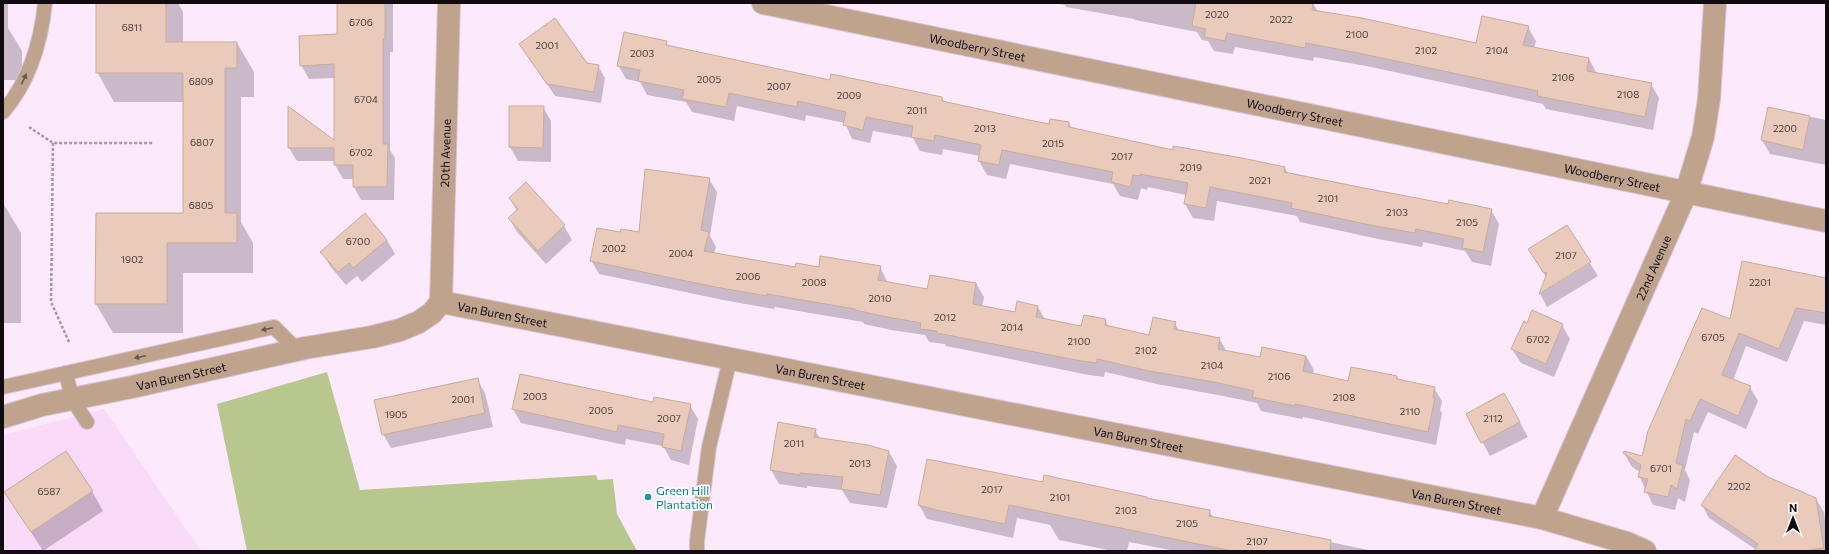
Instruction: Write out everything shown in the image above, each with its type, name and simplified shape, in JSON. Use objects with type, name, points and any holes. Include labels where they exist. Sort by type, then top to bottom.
[{"type":"street","name":"20th Avenue","points":[[441,302],[449,3]]},
{"type":"street","name":"Woodberry Street","points":[[763,3],[1826,221]]},
{"type":"street","name":"22nd Avenue","points":[[1542,518],[1686,193],[1703,137],[1709,99],[1716,3]]},
{"type":"street","name":"Van Buren Street","points":[[3,417],[42,405],[297,350],[372,337],[400,330],[419,322],[432,313],[441,302],[1542,518],[1627,543],[1644,551]]},
{"type":"lane","points":[[3,112],[12,102],[34,56],[42,29],[44,3]]},
{"type":"lane","points":[[3,387],[274,327],[297,350]]},
{"type":"lane","points":[[697,551],[709,447],[730,359]]},
{"type":"lane","points":[[66,373],[72,399],[87,422]]},
{"type":"path","points":[[29,127],[53,144],[153,143]]},
{"type":"path","points":[[53,144],[51,302],[69,342]]},
{"type":"shaded area","points":[[104,409],[201,551],[3,551],[3,435]]},
{"type":"green space","points":[[327,372],[360,490],[596,475],[598,480],[613,479],[617,514],[637,551],[247,551],[217,404]]},
{"type":"building","points":[[96,3],[166,3],[166,42],[237,42],[237,68],[225,68],[225,213],[237,213],[237,243],[167,243],[167,304],[95,304],[96,213],[183,213],[183,73],[96,73]]},
{"type":"building","points":[[337,3],[385,3],[385,39],[383,39],[383,144],[388,144],[387,187],[353,187],[353,165],[334,165],[334,148],[288,148],[288,106],[334,140],[334,64],[300,66],[299,36],[337,34]]},
{"type":"building","points":[[1196,3],[1313,3],[1312,10],[1362,18],[1476,43],[1482,16],[1529,26],[1523,45],[1589,58],[1587,71],[1652,83],[1645,117],[1537,96],[1538,91],[1306,43],[1305,48],[1227,33],[1225,41],[1204,37],[1206,29],[1192,26]]},
{"type":"building","points":[[555,18],[587,63],[599,65],[594,92],[547,84],[519,44]]},
{"type":"building","points":[[624,32],[667,41],[666,45],[830,80],[831,74],[942,97],[942,101],[1029,120],[1049,124],[1050,119],[1069,122],[1069,127],[1173,150],[1173,146],[1242,158],[1285,167],[1284,172],[1448,204],[1449,200],[1492,209],[1483,252],[1462,248],[1464,239],[1416,229],[1415,233],[1370,225],[1291,208],[1292,203],[1210,187],[1206,208],[1184,204],[1188,183],[1140,174],[1140,176],[1133,175],[1130,187],[1111,182],[1113,172],[1002,150],[999,165],[978,161],[981,145],[935,135],[934,141],[911,137],[913,126],[866,117],[863,130],[843,125],[846,112],[798,101],[797,107],[729,93],[726,107],[682,99],[684,90],[638,81],[640,70],[617,66]]},
{"type":"building","points":[[509,106],[544,106],[543,148],[509,147]]},
{"type":"building","points":[[1768,107],[1810,116],[1803,150],[1761,140]]},
{"type":"building","points":[[645,169],[710,178],[701,230],[709,232],[704,251],[795,267],[796,263],[819,267],[820,256],[881,266],[878,280],[927,289],[930,275],[976,283],[973,304],[1015,312],[1017,301],[1038,306],[1036,317],[1081,326],[1084,315],[1106,319],[1105,325],[1149,335],[1153,317],[1176,322],[1174,329],[1220,338],[1218,349],[1260,357],[1262,347],[1306,356],[1303,371],[1348,381],[1351,367],[1397,376],[1397,379],[1435,387],[1433,398],[1435,398],[1428,432],[1295,404],[1295,406],[1252,397],[1254,391],[1214,382],[1149,371],[1097,359],[1097,363],[1081,361],[937,333],[937,331],[920,329],[921,323],[882,316],[855,309],[715,287],[590,261],[597,228],[620,232],[621,229],[639,232]]},
{"type":"building","points":[[526,182],[565,225],[538,251],[508,218],[518,209],[509,198]]},
{"type":"building","points":[[365,213],[387,240],[353,268],[349,263],[338,272],[320,252]]},
{"type":"building","points":[[1567,225],[1591,262],[1539,294],[1547,273],[1543,272],[1528,249]]},
{"type":"building","points":[[1742,261],[1826,278],[1826,313],[1796,308],[1779,349],[1739,333],[1722,375],[1751,386],[1738,416],[1700,399],[1690,421],[1686,419],[1676,463],[1683,465],[1677,489],[1671,485],[1668,497],[1644,492],[1648,479],[1638,477],[1641,465],[1623,453],[1624,451],[1642,456],[1648,431],[1702,308],[1730,319]]},
{"type":"building","points":[[1532,310],[1563,324],[1546,364],[1511,349],[1524,321],[1527,323]]},
{"type":"building","points":[[520,374],[653,402],[654,397],[691,404],[681,451],[662,447],[664,434],[618,425],[617,432],[512,409]]},
{"type":"building","points":[[478,378],[485,413],[382,435],[374,400]]},
{"type":"building","points":[[1504,393],[1520,422],[1481,443],[1466,414]]},
{"type":"building","points":[[778,422],[816,429],[814,437],[868,445],[889,451],[880,495],[841,489],[843,477],[800,473],[800,475],[770,470]]},
{"type":"building","points":[[66,451],[93,491],[31,532],[4,492]]},
{"type":"building","points":[[1735,455],[1768,477],[1816,498],[1824,548],[1802,551],[1754,551],[1758,544],[1701,505]]},
{"type":"building","points":[[927,459],[1043,482],[1044,475],[1147,498],[1210,510],[1209,516],[1331,540],[1330,551],[1232,551],[1009,505],[1005,524],[936,510],[918,505]]},
{"type":"place","name":"Green Hill Plantation","points":[[648,497]]}]
